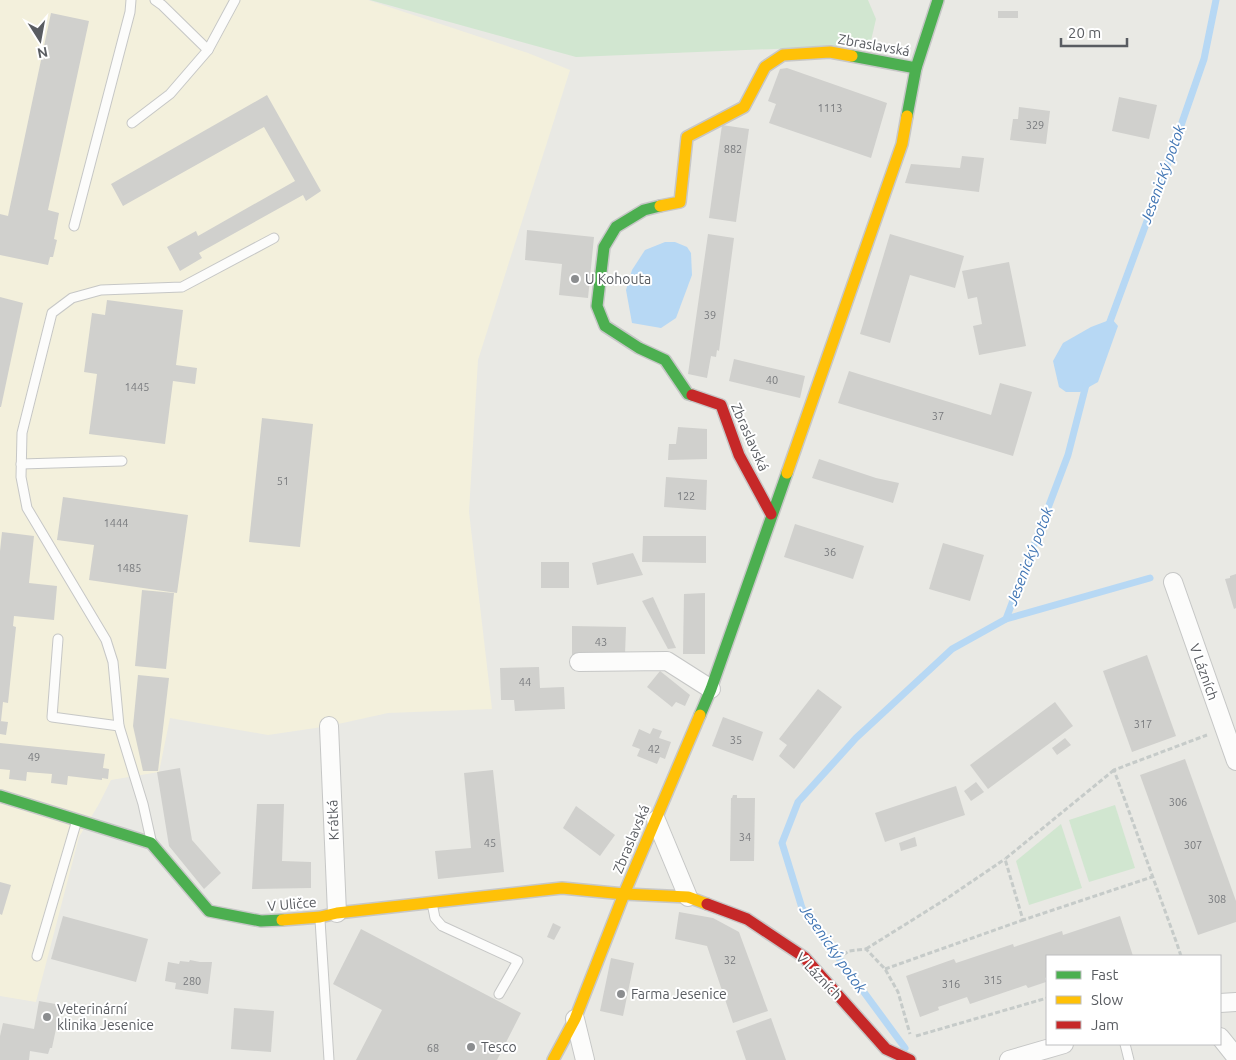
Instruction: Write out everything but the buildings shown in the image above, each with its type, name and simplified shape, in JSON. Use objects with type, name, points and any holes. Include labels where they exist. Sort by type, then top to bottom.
[{"type":"street","points":[[916,68],[938,0]]},
{"type":"street","name":"Zbraslavská","points":[[553,1060],[575,1019],[624,894],[711,689],[902,144],[916,68],[830,52],[783,55],[765,67],[744,107],[687,137],[680,202],[644,210],[616,227],[604,247],[597,306],[605,326],[640,348],[665,360],[688,394],[721,405],[739,455],[772,514]]},
{"type":"street","name":"V Lázních","points":[[1172,582],[1236,761]]},
{"type":"street","points":[[579,662],[667,661],[711,689]]},
{"type":"street","name":"Krátká","points":[[328,915],[329,726]]},
{"type":"street","points":[[0,796],[152,843]]},
{"type":"street","points":[[656,820],[688,897]]},
{"type":"street","name":"V Uličce","points":[[152,843],[209,911],[261,921],[562,888],[624,894]]},
{"type":"street","name":"V Lázních","points":[[624,894],[688,897],[747,919],[804,957],[886,1049],[910,1060]]},
{"type":"street","points":[[1221,1003],[1236,1002]]},
{"type":"street","points":[[575,1019],[585,1060]]},
{"type":"street","points":[[1221,1038],[1236,1058]]},
{"type":"street","points":[[1009,1060],[1061,1045]]},
{"type":"lane","points":[[74,226],[130,12],[131,0]]},
{"type":"lane","points":[[155,0],[208,50]]},
{"type":"lane","points":[[132,122],[170,94],[208,50],[235,0]]},
{"type":"lane","points":[[152,843],[143,804],[119,726],[113,662],[106,640],[27,508],[21,477],[22,433],[52,313],[72,298],[101,290],[182,287],[274,238]]},
{"type":"lane","points":[[21,464],[122,461]]},
{"type":"lane","points":[[58,639],[52,717],[119,726]]},
{"type":"lane","points":[[37,956],[77,820]]},
{"type":"lane","points":[[432,902],[435,918],[442,926],[518,961],[500,994]]},
{"type":"lane","points":[[328,915],[329,1060]]},
{"type":"lane","points":[[1125,1045],[1129,1060]]},
{"type":"path","points":[[834,960],[849,951],[866,949],[1005,860],[1114,770],[1224,729]]},
{"type":"path","points":[[1114,770],[1181,955]]},
{"type":"path","points":[[1005,860],[1024,920]]},
{"type":"path","points":[[885,969],[1024,920],[1152,878]]},
{"type":"path","points":[[866,949],[885,969],[898,992],[911,1038],[1046,998]]},
{"type":"shaded area","points":[[0,0],[368,0],[528,53],[570,70],[478,360],[469,512],[492,709],[388,713],[329,726],[268,735],[170,718],[159,772],[111,780],[79,837],[36,1002],[0,996]]},
{"type":"green space","points":[[370,0],[868,0],[876,19],[870,45],[576,57]]},
{"type":"green space","points":[[1115,805],[1135,868],[1089,882],[1069,820]]},
{"type":"green space","points":[[1061,824],[1082,888],[1029,905],[1016,861]]},
{"type":"water","points":[[665,242],[675,242],[687,247],[691,253],[692,275],[676,318],[661,328],[632,323],[626,290],[632,270],[645,250]]},
{"type":"water","points":[[1112,319],[1118,326],[1098,382],[1080,392],[1066,392],[1059,387],[1053,361],[1063,343],[1091,327]]},
{"type":"waterway","name":"Jesenický potok","points":[[1108,327],[1204,59],[1216,0]]},
{"type":"waterway","name":"Jesenický potok","points":[[905,1048],[802,908],[782,843],[798,802],[856,738],[952,649],[1006,619],[1068,455],[1087,381]]},
{"type":"waterway","points":[[1006,619],[1150,578]]},
{"type":"traffic: fast","points":[[907,116],[916,68],[938,0]]},
{"type":"traffic: fast","points":[[852,56],[916,68]]},
{"type":"traffic: fast","points":[[660,206],[644,210],[616,227],[604,247],[597,306],[605,326],[639,348],[665,360],[688,394],[692,395]]},
{"type":"traffic: fast","points":[[700,715],[711,689],[787,473]]},
{"type":"traffic: fast","points":[[0,796],[151,843],[209,911],[261,921],[282,920]]},
{"type":"traffic: slow","points":[[660,206],[680,202],[687,137],[744,107],[765,67],[783,55],[830,52],[852,56]]},
{"type":"traffic: slow","points":[[787,473],[902,144],[907,116]]},
{"type":"traffic: slow","points":[[553,1060],[575,1019],[624,894],[700,715]]},
{"type":"traffic: slow","points":[[282,920],[562,888],[624,894],[688,897],[707,904]]},
{"type":"traffic: jam","points":[[692,395],[721,405],[739,455],[771,514]]},
{"type":"traffic: jam","points":[[707,904],[747,919],[804,957],[886,1049],[910,1060]]},
{"type":"place","name":"U Kohouta","points":[[575,279]]},
{"type":"place","name":"Farma Jesenice","points":[[621,994]]},
{"type":"place","name":"Veterinární klinika Jesenice","points":[[47,1017]]},
{"type":"place","name":"Tesco","points":[[471,1047]]}]
